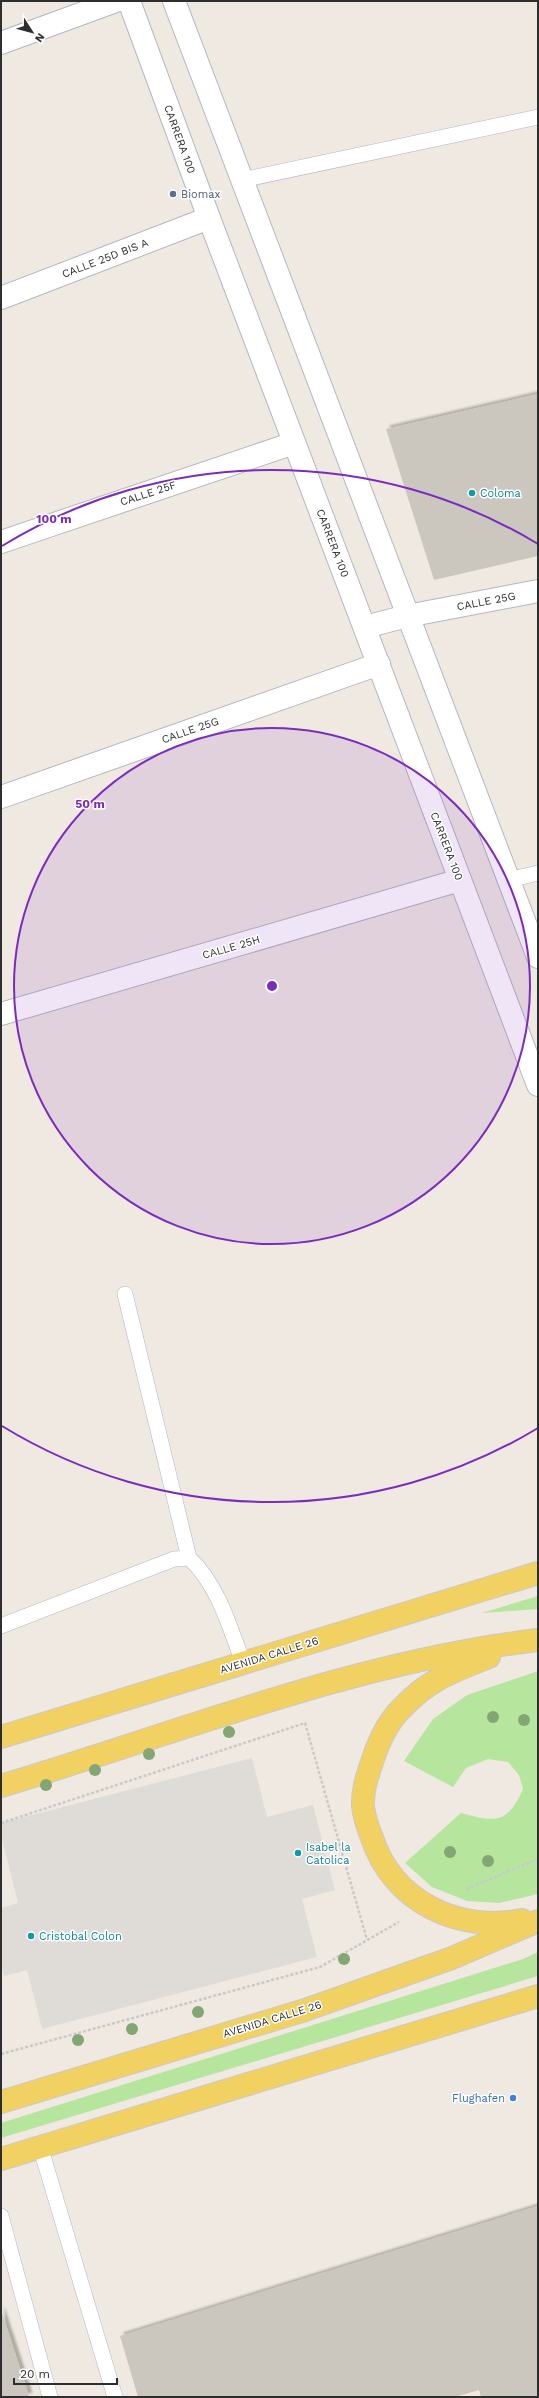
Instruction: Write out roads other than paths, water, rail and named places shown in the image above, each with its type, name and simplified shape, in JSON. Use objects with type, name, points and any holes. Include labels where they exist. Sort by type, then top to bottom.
[{"type":"main road","points":[[1,43],[116,1]]},
{"type":"main road","name":"CARRERA 100","points":[[129,1],[209,218],[538,1085]]},
{"type":"main road","points":[[174,1],[538,957]]},
{"type":"main road","name":"CALLE 25D BIS A","points":[[1,298],[209,218]]},
{"type":"main road","name":"CALLE 25F","points":[[1,542],[294,443]]},
{"type":"main road","name":"CALLE 25G","points":[[364,627],[407,616],[538,591]]},
{"type":"main road","name":"CALLE 25G","points":[[1,797],[378,664]]},
{"type":"main road","name":"CALLE 25H","points":[[1,1014],[460,880]]},
{"type":"main road","name":"AVENIDA CALLE 26","points":[[1,1737],[538,1573]]},
{"type":"main road","points":[[1,1786],[330,1683],[408,1664],[533,1641]]},
{"type":"main road","points":[[533,1641],[438,1677],[404,1705],[385,1731],[375,1754],[366,1781],[363,1806],[375,1848],[389,1873],[406,1892],[427,1906],[463,1920],[486,1924],[538,1916]]},
{"type":"main road","name":"AVENIDA CALLE 26","points":[[1,2102],[304,2010],[452,1958],[538,1921]]},
{"type":"main road","points":[[1,2159],[538,1996]]},
{"type":"lane","points":[[242,180],[538,117]]},
{"type":"lane","points":[[508,880],[538,873]]},
{"type":"lane","points":[[125,1294],[189,1558],[202,1570],[230,1627],[243,1663]]},
{"type":"lane","points":[[1,1626],[174,1559],[189,1558]]},
{"type":"lane","points":[[40,2146],[115,2397]]},
{"type":"lane","points":[[1,2216],[50,2397]]},
{"type":"place","name":"Biomax","points":[[173,194]]},
{"type":"place","name":"Coloma","points":[[472,493]]},
{"type":"place","name":"Isabel la Catolica","points":[[298,1853]]},
{"type":"place","name":"Cristobal Colon","points":[[31,1936]]},
{"type":"place","name":"Flughafen","points":[[513,2098]]}]
